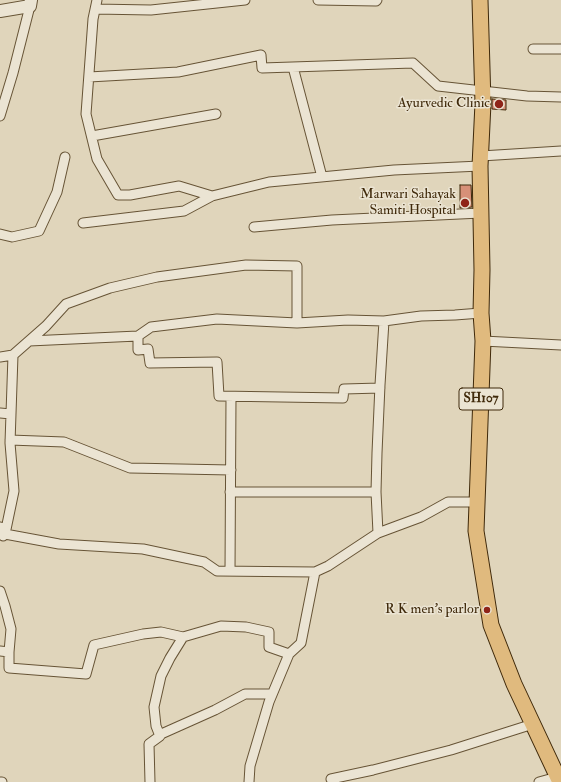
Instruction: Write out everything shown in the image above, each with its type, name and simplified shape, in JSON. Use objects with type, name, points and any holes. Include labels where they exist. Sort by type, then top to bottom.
[{"type":"main road","name":"SH107","points":[[480,0],[483,91],[480,161],[482,341],[476,531],[491,625],[514,684],[559,779]]},
{"type":"street","points":[[212,196],[179,186],[130,195],[118,195],[98,159],[86,114],[93,18],[96,4],[150,10],[245,0]]},
{"type":"street","points":[[318,0],[377,0]]},
{"type":"street","points":[[0,11],[30,3],[13,73],[0,116]]},
{"type":"street","points":[[533,49],[561,49]]},
{"type":"street","points":[[89,77],[178,72],[261,55],[262,68],[413,63],[438,86],[527,96],[561,96]]},
{"type":"street","points":[[293,67],[322,177]]},
{"type":"street","points":[[92,136],[216,114]]},
{"type":"street","points":[[83,223],[184,211],[212,196],[269,182],[480,161],[561,151]]},
{"type":"street","points":[[0,234],[12,237],[39,231],[56,192],[65,157]]},
{"type":"street","points":[[254,227],[332,220],[481,213]]},
{"type":"street","points":[[0,357],[13,355],[46,326],[66,304],[110,288],[158,277],[246,265],[297,266],[297,323]]},
{"type":"street","points":[[29,341],[138,336],[151,327],[217,319],[297,323],[348,320],[384,321],[421,316],[481,313]]},
{"type":"street","points":[[378,533],[376,492],[384,321]]},
{"type":"street","points":[[138,336],[138,350],[148,349],[150,363],[217,362],[219,396],[343,398],[344,389],[380,388]]},
{"type":"street","points":[[482,341],[561,345]]},
{"type":"street","points":[[13,355],[10,440],[14,491],[2,533],[59,544],[142,549],[204,562],[217,571],[315,572],[328,566],[378,533],[421,517],[448,502],[477,502]]},
{"type":"street","points":[[230,572],[231,396]]},
{"type":"street","points":[[0,413],[11,414]]},
{"type":"street","points":[[10,440],[64,442],[130,468],[231,470]]},
{"type":"street","points":[[230,492],[376,492]]},
{"type":"street","points":[[250,782],[250,766],[269,702],[289,654],[301,643],[315,572]]},
{"type":"street","points":[[0,592],[11,629],[5,652],[9,668],[86,674],[94,645],[143,634],[161,632],[183,637],[221,626],[246,627],[269,632],[269,647],[289,654]]},
{"type":"street","points":[[159,735],[156,726],[154,707],[161,676],[183,637]]},
{"type":"street","points":[[150,782],[149,744],[160,736],[159,735],[215,710],[245,694],[272,694]]},
{"type":"street","points":[[331,779],[451,750],[533,724]]},
{"type":"street","points":[[539,782],[559,779]]},
{"type":"building","points":[[492,99],[506,100],[506,110],[492,109]]},
{"type":"building","points":[[460,185],[471,185],[472,207],[460,208]]},
{"type":"place","name":"Ayurvedic Clinic","points":[[499,104]]},
{"type":"place","name":"Marwari Sahayak Samiti Hospital","points":[[465,203]]},
{"type":"place","name":"R K men's parlor","points":[[487,610]]}]
